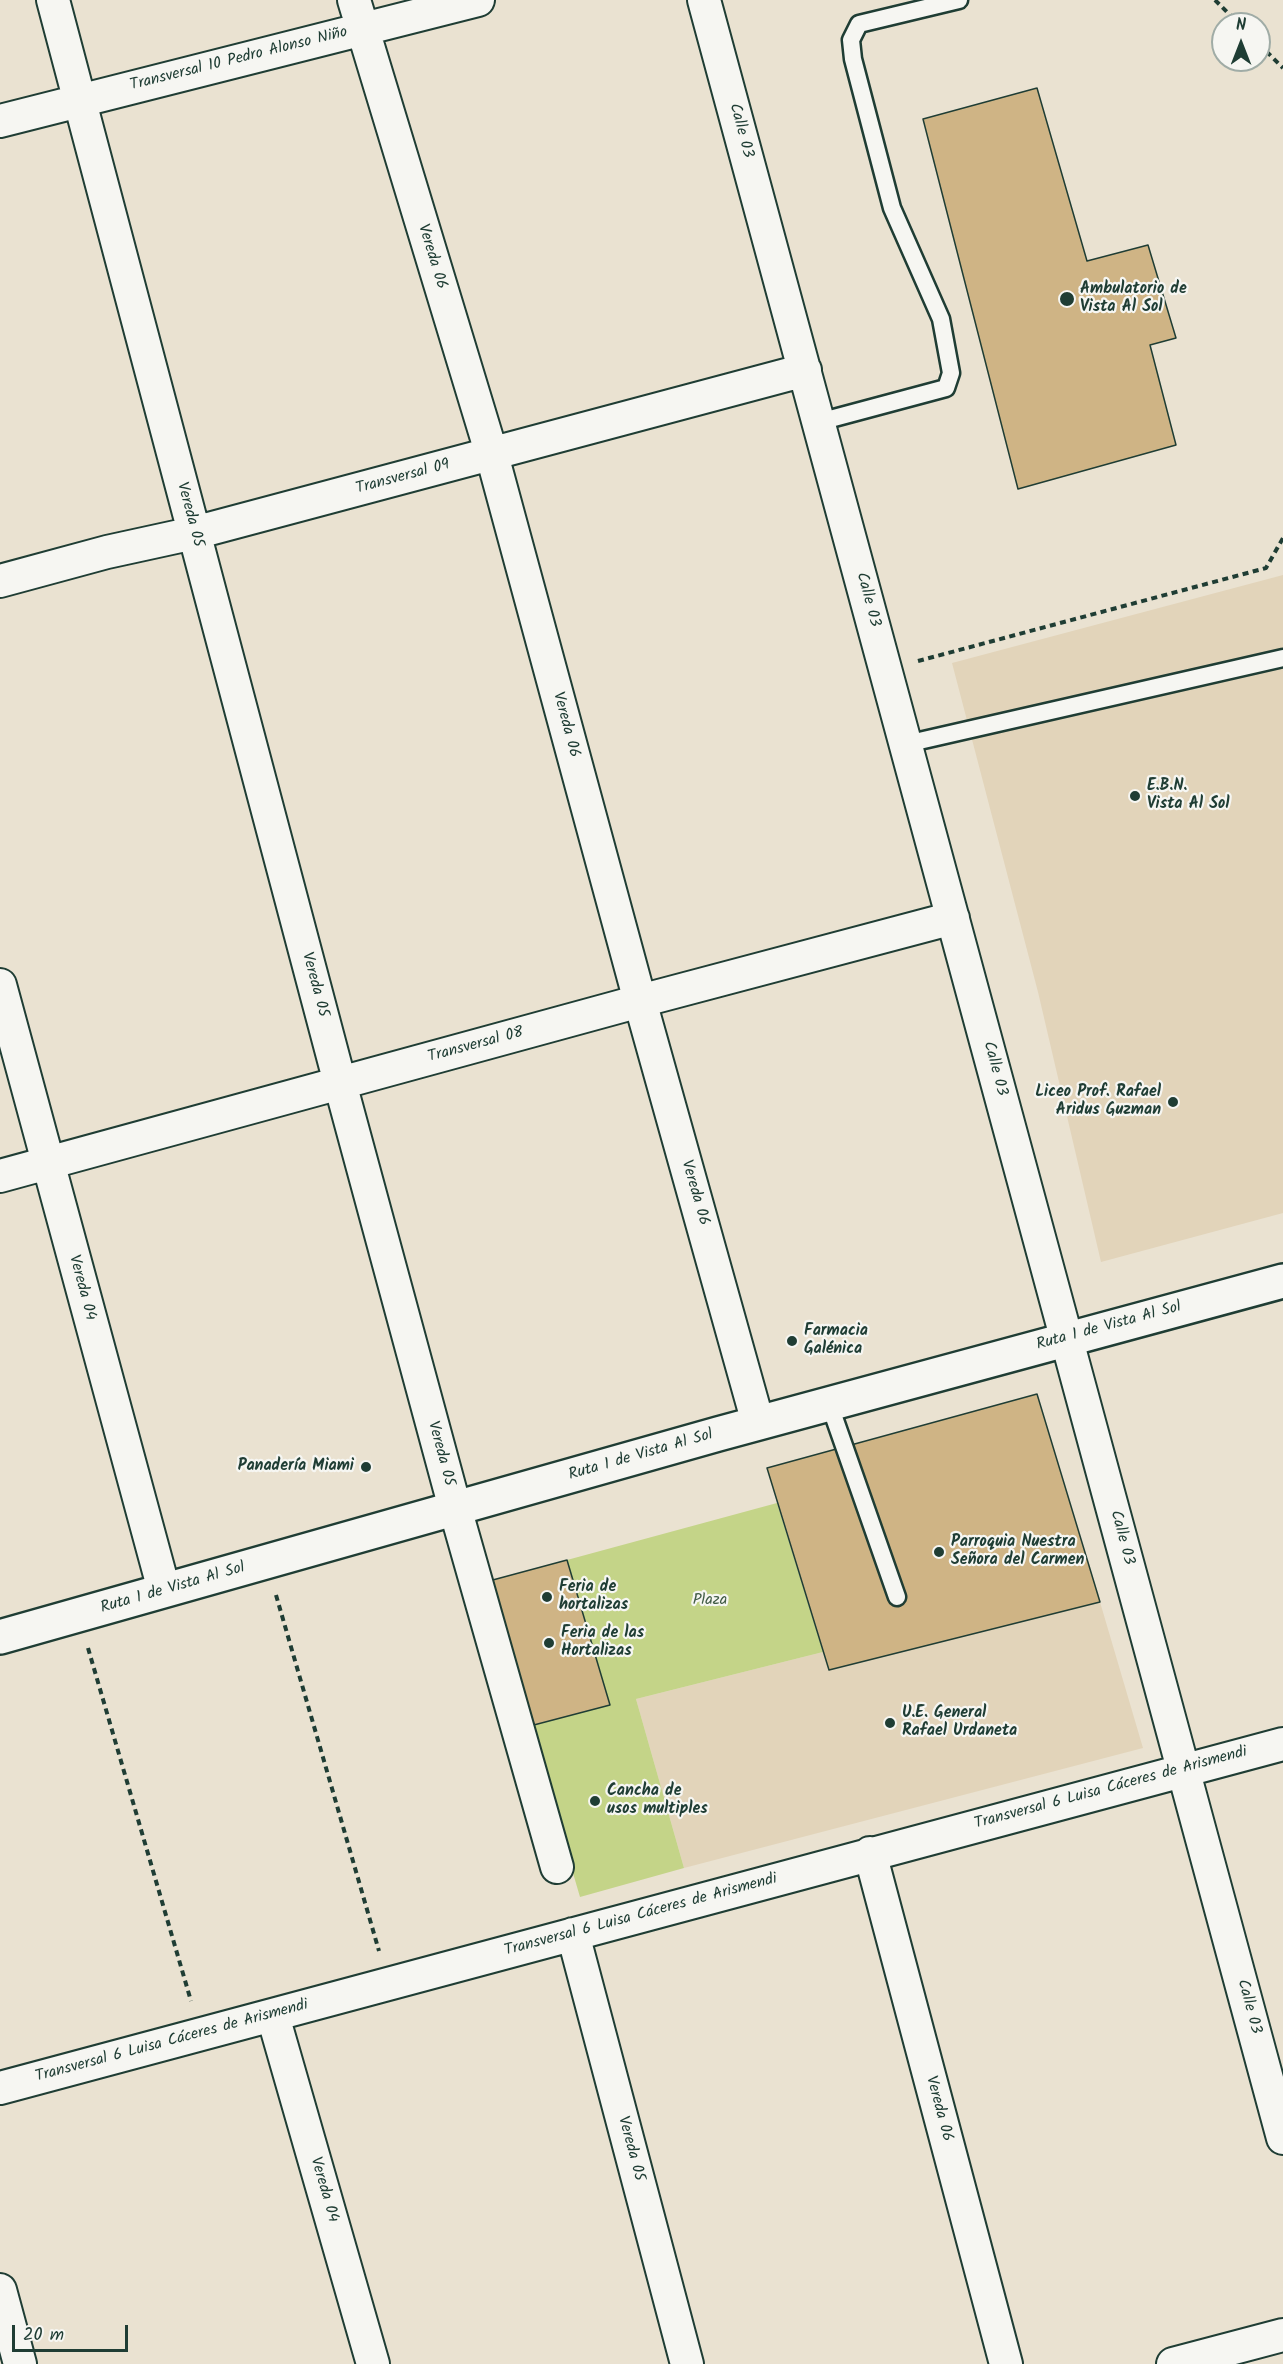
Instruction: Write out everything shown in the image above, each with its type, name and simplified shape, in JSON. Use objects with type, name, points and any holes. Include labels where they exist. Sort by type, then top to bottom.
[{"type":"street","name":"Vereda 05","points":[[53,0],[340,1083],[455,1508],[557,1868]]},
{"type":"street","name":"Transversal 10 Pedro Alonso Niño","points":[[0,121],[358,15],[478,0]]},
{"type":"street","name":"Calle 03","points":[[704,0],[1283,2138]]},
{"type":"street","name":"Vereda 06","points":[[358,15],[492,455],[640,1001],[758,1423]]},
{"type":"street","name":"Transversal 09","points":[[0,581],[107,552],[194,534],[805,370]]},
{"type":"street","name":"Transversal 08","points":[[0,1176],[953,918]]},
{"type":"street","name":"Vereda 04","points":[[0,985],[164,1590]]},
{"type":"street","name":"Ruta 1 de Vista Al Sol","points":[[0,1637],[829,1403],[1283,1281]]},
{"type":"street","name":"Transversal 6 Luisa Cáceres de Arismendi","points":[[0,2088],[1283,1744]]},
{"type":"street","name":"Vereda 06","points":[[870,1854],[1006,2364]]},
{"type":"street","name":"Vereda 05","points":[[573,1934],[687,2364]]},
{"type":"street","name":"Vereda 04","points":[[273,2016],[373,2364]]},
{"type":"street","points":[[0,2290],[20,2364]]},
{"type":"street","points":[[1173,2364],[1283,2335]]},
{"type":"lane","points":[[819,422],[946,388],[951,373],[941,319],[892,208],[853,59],[851,40],[859,24],[959,0]]},
{"type":"lane","points":[[906,744],[1283,658]]},
{"type":"lane","points":[[829,1403],[897,1597]]},
{"type":"path","points":[[1215,0],[1227,12]]},
{"type":"path","points":[[1271,56],[1283,68]]},
{"type":"path","points":[[886,670],[1266,568],[1283,538]]},
{"type":"path","points":[[267,1562],[389,1984]]},
{"type":"path","points":[[79,1616],[200,2035]]},
{"type":"shaded area","name":"E.B.N. Vista Al Sol","points":[[1283,575],[1283,1213],[1101,1262],[1038,992],[952,663]]},
{"type":"shaded area","name":"U.E. General Rafael Urdaneta","points":[[1100,1602],[1143,1748],[684,1868],[636,1699],[823,1652],[829,1670]]},
{"type":"green space","name":"Plaza","points":[[777,1503],[823,1652],[636,1699],[684,1868],[580,1897],[530,1726],[610,1705],[567,1560]]},
{"type":"building","name":"Ambulatorio de Vista Al Sol","points":[[1037,88],[1087,261],[1148,245],[1176,338],[1150,345],[1176,445],[1018,489],[923,119]]},
{"type":"building","name":"Parroquia Nuestra Señora del Carmen","points":[[1037,1394],[1100,1602],[829,1670],[767,1468]]},
{"type":"building","name":"Feria de las Hortalizas","points":[[567,1560],[610,1705],[530,1726],[489,1581]]},
{"type":"place","name":"Ambulatorio de Vista Al Sol","points":[[1067,299]]},
{"type":"place","name":"E.B.N. Vista Al Sol","points":[[1135,796]]},
{"type":"place","name":"Liceo Prof. Rafael Aridus Guzman","points":[[1173,1102]]},
{"type":"place","name":"Farmacia Galénica","points":[[792,1341]]},
{"type":"place","name":"Panadería Miami","points":[[366,1467]]},
{"type":"place","name":"Parroquia Nuestra Señora del Carmen","points":[[939,1552]]},
{"type":"place","name":"Feria de hortalizas","points":[[547,1597]]},
{"type":"place","name":"Feria de las Hortalizas","points":[[549,1643]]},
{"type":"place","name":"U.E. General Rafael Urdaneta","points":[[890,1723]]},
{"type":"place","name":"Cancha de usos multiples","points":[[595,1801]]}]
